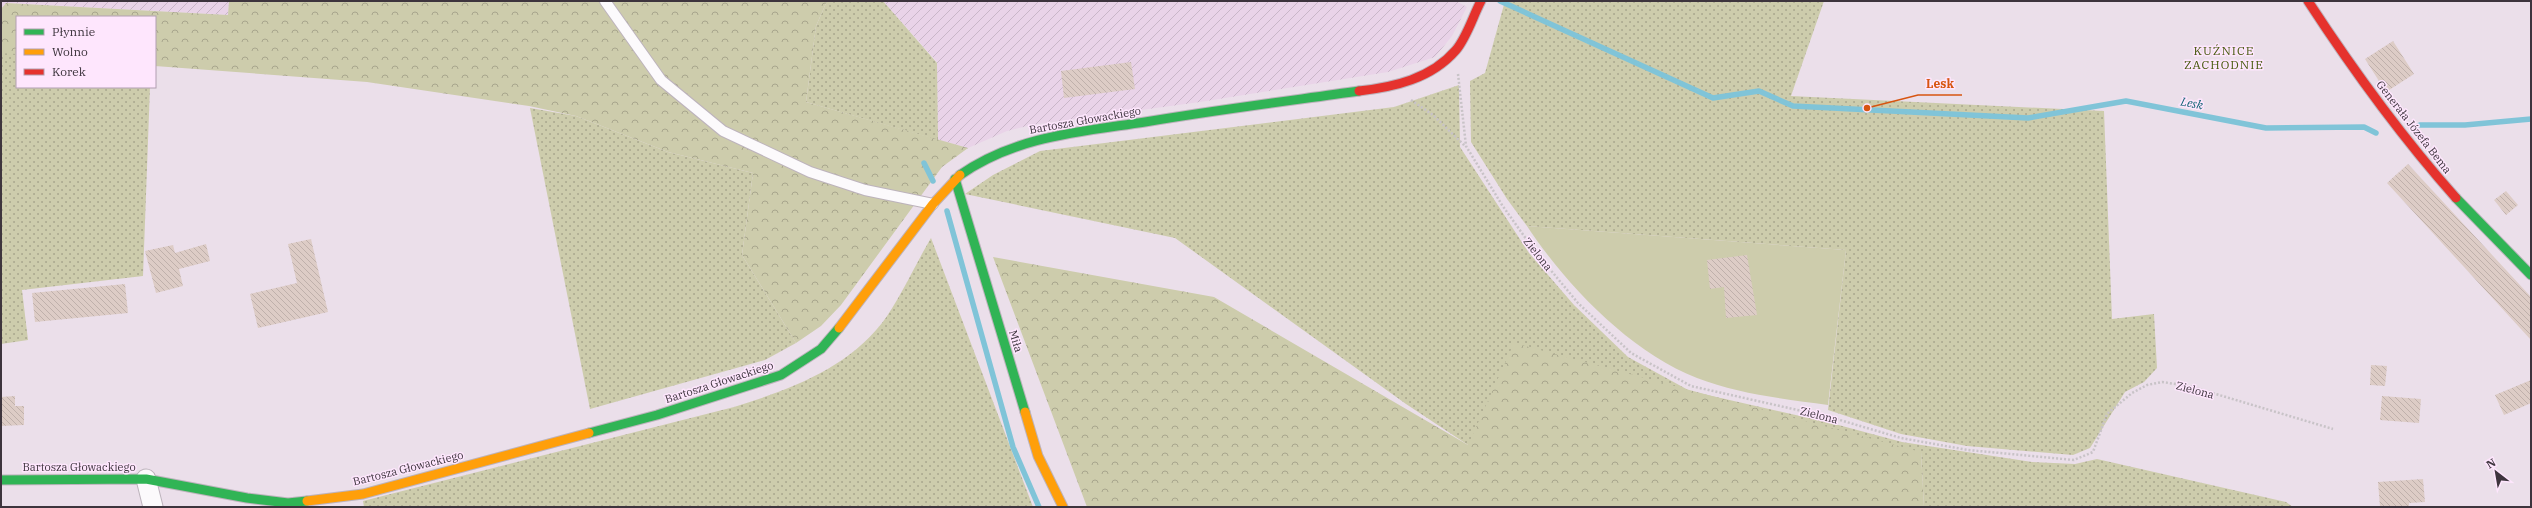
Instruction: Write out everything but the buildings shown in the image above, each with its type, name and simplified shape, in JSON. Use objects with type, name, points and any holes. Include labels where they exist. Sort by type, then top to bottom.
[{"type":"street","name":"Generała Józefa Bema","points":[[2308,1],[2349,64],[2422,160],[2468,212],[2531,275]]},
{"type":"street","name":"Bartosza Głowackiego","points":[[1,480],[146,479],[247,498],[288,503],[363,494],[657,415],[781,375],[821,349],[847,320],[933,204],[955,180],[978,163],[1037,139],[1205,112],[1392,87],[1429,73],[1456,50],[1481,2]]},
{"type":"street","name":"Miła","points":[[955,180],[1038,456],[1063,507]]},
{"type":"street","points":[[146,479],[153,507]]},
{"type":"lane","points":[[605,1],[661,80],[723,131],[810,172],[865,190],[933,204]]},
{"type":"path","name":"Zielona","points":[[1456,50],[1466,146],[1534,250],[1578,302],[1631,353],[1691,386],[1817,414],[1901,438],[1968,450],[2074,460],[2093,452],[2107,414],[2132,393],[2147,385],[2162,382],[2189,386],[2333,428]]},
{"type":"path","points":[[1392,87],[1433,115],[1466,146]]},
{"type":"shaded area","points":[[1,1],[229,1],[228,15],[6,3],[1,9]]},
{"type":"shaded area","points":[[883,1],[1456,1],[1467,7],[1452,36],[1435,57],[1388,72],[1200,102],[1031,125],[1007,131],[968,148],[938,140],[937,62]]},
{"type":"green space","points":[[229,1],[827,1],[816,26],[806,102],[968,148],[942,167],[841,305],[821,326],[796,343],[742,255],[753,173],[668,152],[576,116],[529,106],[367,82],[156,66],[156,16],[16,16],[16,54],[1,53],[1,9],[6,3],[228,15]]},
{"type":"green space","points":[[827,1],[883,1],[937,63],[938,140],[806,102],[816,26]]},
{"type":"green space","points":[[1505,1],[1824,1],[1791,96],[2104,111],[2112,319],[2154,314],[2157,368],[2144,382],[2125,392],[2090,448],[2073,455],[1967,446],[1901,434],[1828,410],[1846,250],[1527,226],[1507,199],[1471,142],[1470,81],[1485,73]]},
{"type":"green space","points":[[1,52],[16,53],[16,88],[150,88],[143,276],[22,290],[28,340],[1,344]]},
{"type":"green space","points":[[1459,85],[1460,147],[1529,253],[1574,305],[1628,357],[1690,391],[1831,423],[1902,442],[2032,462],[2075,464],[2097,459],[2286,502],[2293,507],[1924,507],[1921,452],[1468,445],[1406,404],[1175,238],[965,194],[993,175],[1040,151],[1394,107]]},
{"type":"green space","points":[[530,108],[576,116],[668,152],[753,173],[742,255],[796,343],[765,360],[590,409]]},
{"type":"green space","points":[[1527,226],[1846,250],[1828,405],[1745,392],[1713,384],[1672,366],[1648,352],[1624,334],[1580,293],[1561,271]]},
{"type":"green space","points":[[931,238],[1033,507],[364,507],[363,501],[734,407],[775,393],[814,376],[851,354],[882,323],[901,293]]},
{"type":"green space","points":[[993,257],[1214,297],[1468,445],[1514,343],[1921,452],[1924,507],[1087,507]]},
{"type":"waterway","name":"Lesk","points":[[1500,1],[1713,98],[1759,91],[1793,106],[2028,118],[2126,101],[2266,128],[2364,127],[2376,133]]},
{"type":"waterway","name":"Lesk","points":[[2420,125],[2465,125],[2531,119]]},
{"type":"waterway","points":[[924,163],[933,181]]},
{"type":"waterway","points":[[947,211],[1013,447],[1039,507]]},
{"type":"traffic: fast","points":[[960,175],[981,162],[1003,152],[1026,144],[1072,133],[1359,91]]},
{"type":"traffic: fast","points":[[955,179],[1025,412]]},
{"type":"traffic: fast","points":[[2456,198],[2531,275]]},
{"type":"traffic: fast","points":[[589,433],[657,415],[781,375],[821,349],[839,328]]},
{"type":"traffic: fast","points":[[1,480],[146,479],[247,498],[288,503],[307,501]]},
{"type":"traffic: slow","points":[[839,328],[933,204],[960,175]]},
{"type":"traffic: slow","points":[[1025,412],[1038,456],[1063,507]]},
{"type":"traffic: slow","points":[[307,501],[363,494],[589,433]]},
{"type":"traffic: jam","points":[[1359,91],[1385,87],[1411,80],[1424,75],[1446,60],[1460,45],[1481,1]]},
{"type":"traffic: jam","points":[[2308,1],[2378,102],[2416,151],[2456,198]]},
{"type":"place","name":"Lesk","points":[[1867,108]]},
{"type":"district","name":"KUŹNICE ZACHODNIE","points":[[2224,57]]}]
